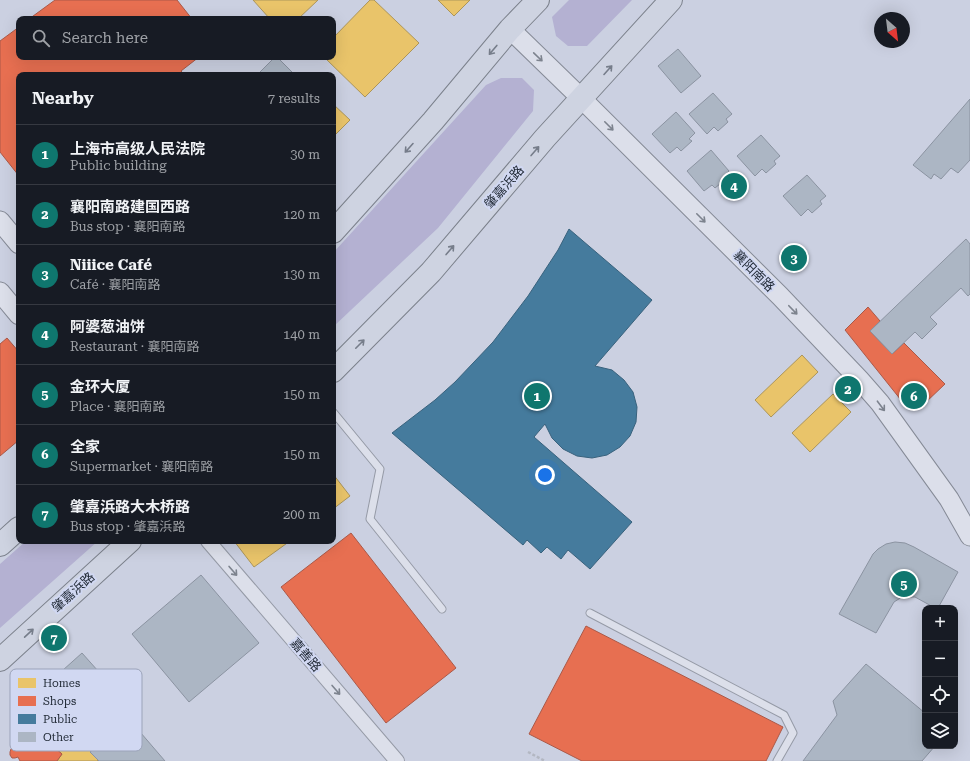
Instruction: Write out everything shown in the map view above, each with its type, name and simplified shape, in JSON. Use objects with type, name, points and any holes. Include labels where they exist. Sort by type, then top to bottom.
[{"type":"main road","points":[[336,229],[433,121],[510,29],[538,0]]},
{"type":"main road","name":"肇嘉浜路","points":[[336,368],[431,272],[545,138],[671,0]]},
{"type":"main road","points":[[0,545],[16,531]]},
{"type":"main road","name":"肇嘉浜路","points":[[0,660],[127,544]]},
{"type":"street","name":"襄阳南路","points":[[510,29],[780,296],[859,379],[880,403],[944,493],[970,536]]},
{"type":"street","points":[[0,220],[16,240]]},
{"type":"street","points":[[0,292],[16,311]]},
{"type":"street","name":"嘉善路","points":[[212,544],[397,761]]},
{"type":"lane","points":[[336,416],[380,469],[370,520],[442,609]]},
{"type":"lane","points":[[590,613],[784,715],[793,733],[777,761]]},
{"type":"path","points":[[528,752],[545,761]]},
{"type":"shaded area","points":[[569,0],[632,0],[587,46],[568,46],[556,36],[552,17]]},
{"type":"shaded area","points":[[501,78],[522,78],[534,90],[533,111],[438,228],[336,324],[336,250],[486,85]]},
{"type":"shaded area","points":[[23,544],[95,544],[0,628],[0,564]]},
{"type":"building: Homes","points":[[253,0],[318,0],[301,16],[267,16]]},
{"type":"building: Homes","points":[[370,0],[374,0],[419,43],[365,97],[327,60],[336,60],[336,35]]},
{"type":"building: Homes","points":[[438,0],[470,0],[454,16]]},
{"type":"building: Homes","points":[[336,107],[350,120],[336,134]]},
{"type":"building: Homes","points":[[802,355],[818,372],[771,417],[755,400]]},
{"type":"building: Homes","points":[[833,394],[851,412],[810,452],[792,433]]},
{"type":"building: Homes","points":[[336,478],[350,496],[336,507]]},
{"type":"building: Homes","points":[[236,544],[286,544],[254,567]]},
{"type":"building: Homes","points":[[59,751],[91,751],[90,752],[98,760],[57,761],[62,754]]},
{"type":"building: Shops","points":[[55,0],[177,0],[190,16],[33,16]]},
{"type":"building: Shops","points":[[16,29],[16,60],[195,60],[181,71],[182,72],[16,72],[16,172],[0,152],[0,41]]},
{"type":"building: Shops","points":[[868,307],[880,321],[870,331],[892,354],[904,343],[945,384],[924,404],[916,406],[909,405],[901,400],[845,330]]},
{"type":"building: Shops","points":[[7,338],[16,348],[16,443],[0,456],[0,344]]},
{"type":"building: Shops","points":[[351,533],[456,668],[386,723],[281,587]]},
{"type":"building: Shops","points":[[586,626],[783,727],[766,761],[582,761],[529,734]]},
{"type":"building: Shops","points":[[59,751],[62,754],[57,761],[20,761],[18,757],[12,758],[10,752]]},
{"type":"building: Public","points":[[569,229],[652,300],[595,366],[612,370],[624,380],[633,392],[637,407],[636,422],[630,436],[620,447],[607,455],[592,458],[577,456],[563,449],[552,438],[545,424],[534,437],[632,522],[590,569],[568,550],[561,559],[547,547],[541,553],[527,540],[523,545],[392,433],[435,400],[455,382],[493,342],[528,296],[558,250]]},
{"type":"building: Other","points":[[678,49],[701,76],[681,93],[658,66]]},
{"type":"building: Other","points":[[272,60],[280,60],[292,72],[260,72]]},
{"type":"building: Other","points":[[713,93],[732,114],[726,119],[728,122],[718,131],[714,127],[707,134],[689,114]]},
{"type":"building: Other","points":[[970,99],[970,160],[958,173],[951,168],[941,179],[934,174],[931,179],[913,165]]},
{"type":"building: Other","points":[[676,112],[695,133],[689,139],[692,141],[681,151],[677,147],[670,153],[652,134]]},
{"type":"building: Other","points":[[761,135],[780,156],[774,161],[776,164],[766,173],[762,169],[755,176],[737,156]]},
{"type":"building: Other","points":[[711,150],[729,171],[723,177],[726,179],[715,188],[712,185],[704,191],[687,171]]},
{"type":"building: Other","points":[[807,175],[826,196],[820,201],[822,204],[812,213],[808,209],[801,216],[783,196]]},
{"type":"building: Other","points":[[966,239],[970,244],[970,294],[968,296],[961,288],[930,317],[937,324],[922,339],[915,332],[892,354],[870,331]]},
{"type":"building: Other","points":[[895,542],[905,543],[958,572],[940,605],[930,605],[915,597],[902,597],[894,602],[876,633],[839,614],[873,554],[886,544]]},
{"type":"building: Other","points":[[201,575],[259,643],[189,702],[132,634]]},
{"type":"building: Other","points":[[82,653],[96,669],[64,669]]},
{"type":"building: Other","points":[[866,664],[922,711],[922,749],[932,749],[922,761],[803,761],[837,715],[833,701]]},
{"type":"building: Other","points":[[142,734],[165,761],[99,761],[90,752],[142,751]]},
{"type":"place","name":"阿婆葱油饼","points":[[734,186]]},
{"type":"place","name":"Niiice Café","points":[[794,258]]},
{"type":"place","name":"襄阳南路建国西路","points":[[848,389]]},
{"type":"place","name":"上海市高级人民法院","points":[[537,396]]},
{"type":"place","name":"全家","points":[[914,396]]},
{"type":"place","name":"金环大厦","points":[[904,584]]},
{"type":"place","name":"肇嘉浜路大木桥路","points":[[54,638]]}]
